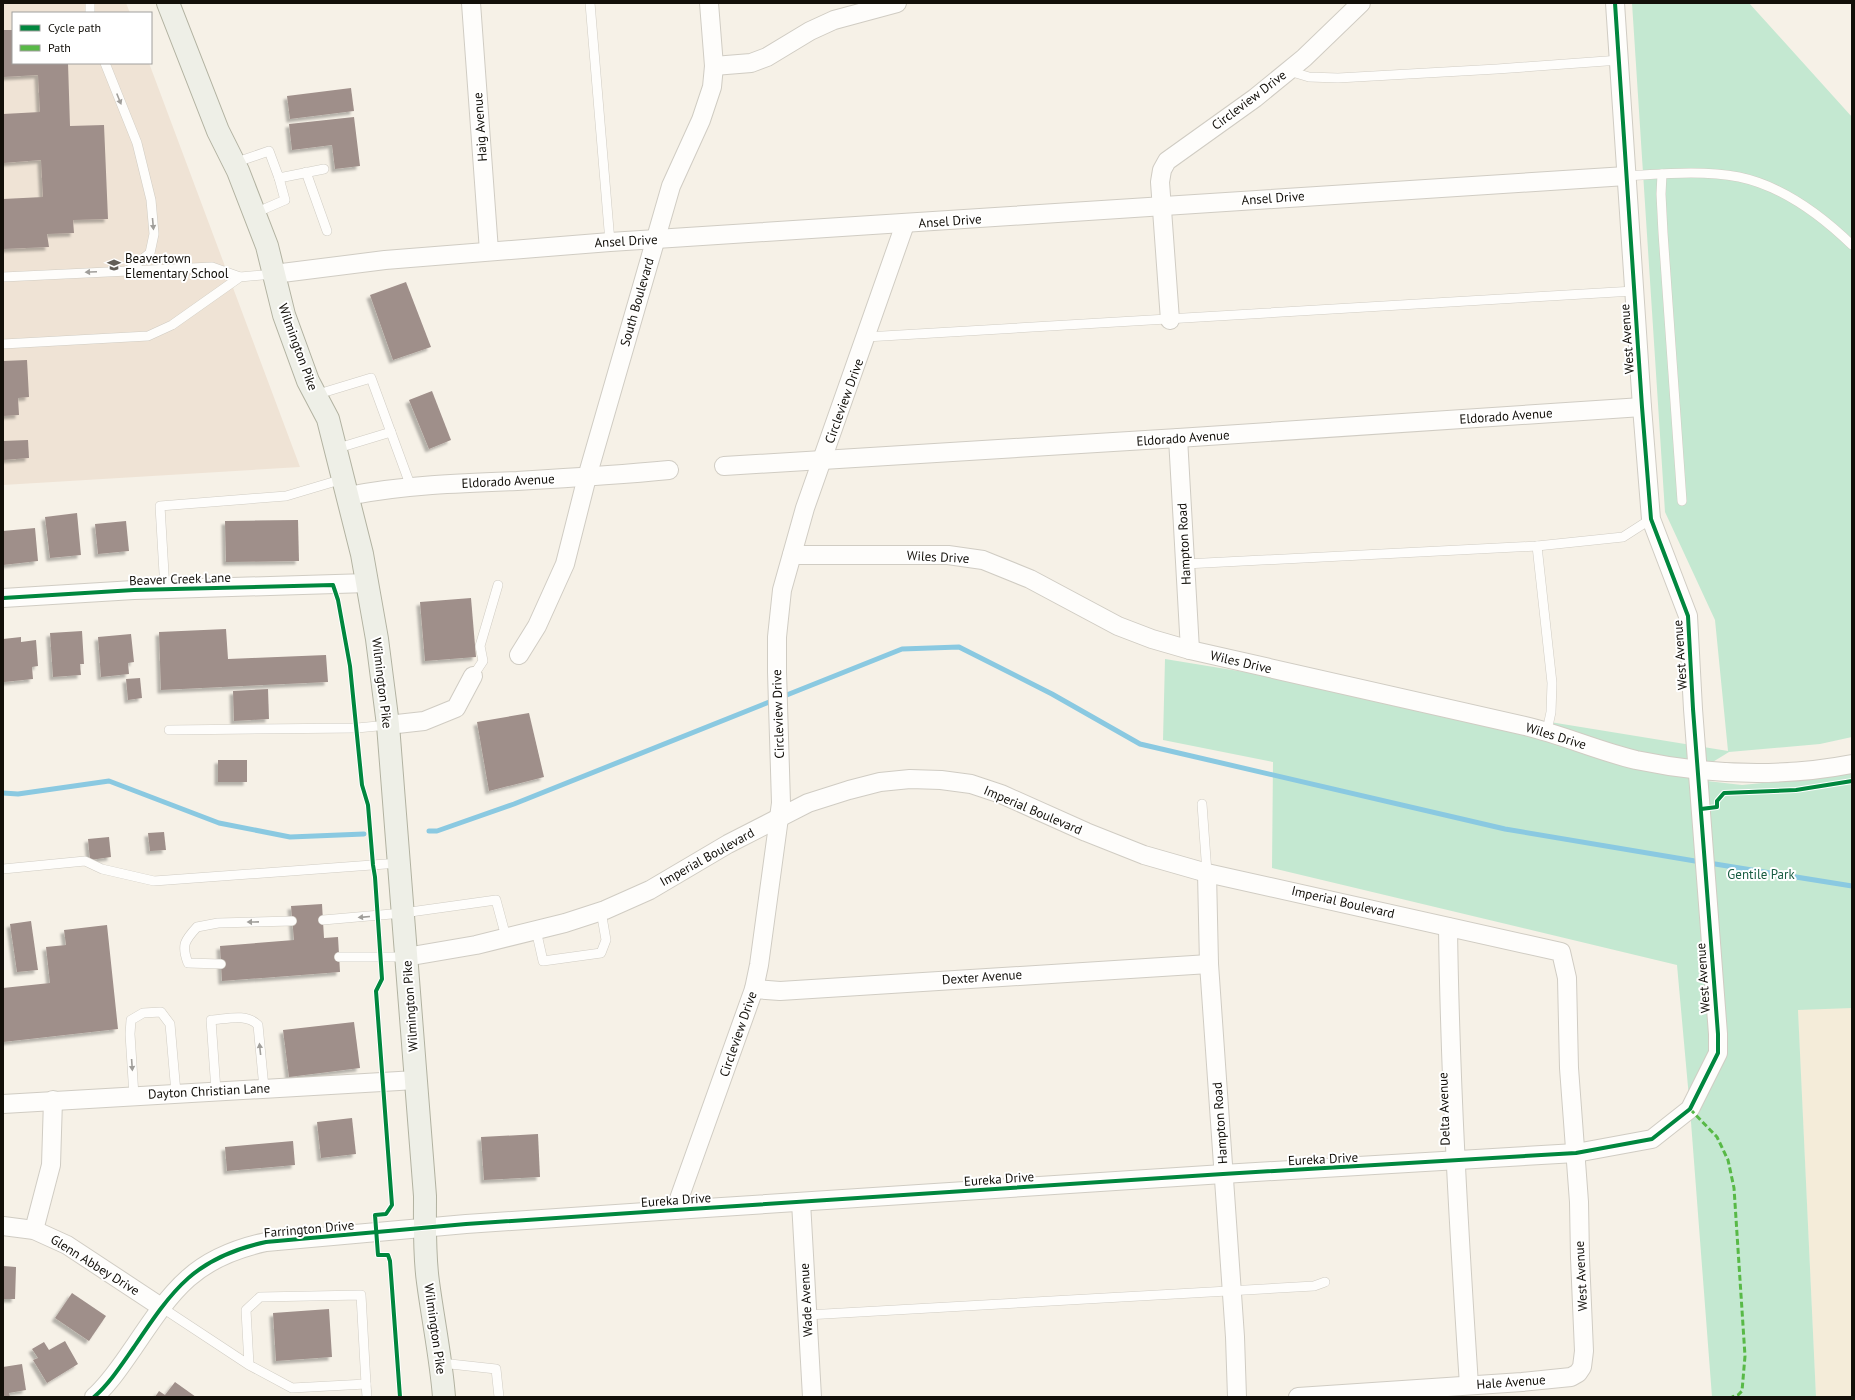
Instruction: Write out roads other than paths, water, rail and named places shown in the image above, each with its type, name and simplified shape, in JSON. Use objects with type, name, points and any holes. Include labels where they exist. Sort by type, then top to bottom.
[{"type":"main road","name":"Wilmington Pike","points":[[168,3],[218,132],[234,163],[267,246],[284,315],[308,382],[328,419],[334,449],[368,583],[388,725],[425,1196],[428,1281],[441,1363],[444,1397]]},
{"type":"street","name":"Haig Avenue","points":[[471,3],[489,251]]},
{"type":"street","name":"South Boulevard","points":[[519,655],[537,626],[565,564],[587,477],[671,186],[701,120],[712,87],[714,66],[710,3]]},
{"type":"street","points":[[714,66],[751,63],[767,57],[810,31],[834,20],[897,3]]},
{"type":"street","name":"Circleview Drive","points":[[1162,205],[1160,182],[1162,170],[1167,161],[1255,98],[1319,44],[1361,3]]},
{"type":"street","name":"West Avenue","points":[[1576,1153],[1652,1139],[1690,1109],[1718,1053],[1688,616],[1651,519],[1615,3]]},
{"type":"street","name":"Ansel Drive","points":[[274,274],[385,260],[610,242],[906,224],[1162,205],[1626,176]]},
{"type":"street","points":[[1162,205],[1170,320]]},
{"type":"street","name":"Circleview Drive","points":[[675,1210],[754,989],[772,878],[781,803],[777,672],[782,590],[805,508],[906,224]]},
{"type":"street","name":"Eldorado Avenue","points":[[724,466],[1642,407]]},
{"type":"street","name":"Hampton Road","points":[[1178,438],[1190,650]]},
{"type":"street","name":"Eldorado Avenue","points":[[345,488],[381,490],[587,477],[669,470]]},
{"type":"street","name":"Wiles Drive","points":[[792,554],[948,555],[983,560],[1030,579],[1118,626],[1152,639],[1190,650],[1547,731],[1635,759],[1698,771],[1773,774],[1819,770],[1852,764]]},
{"type":"street","name":"Beaver Creek Lane","points":[[3,598],[165,590],[368,583]]},
{"type":"street","points":[[388,725],[424,721],[456,708],[473,676]]},
{"type":"street","name":"Imperial Boulevard","points":[[406,957],[476,946],[506,937],[565,923],[601,911],[650,890],[728,844],[808,803],[880,782],[910,779],[941,780],[971,784],[1002,794],[1086,832],[1144,855],[1207,873],[1398,914],[1448,927],[1561,952]]},
{"type":"street","name":"Hampton Road","points":[[1207,873],[1209,964],[1232,1291],[1237,1397]]},
{"type":"street","name":"Delta Avenue","points":[[1448,927],[1449,992],[1455,1116],[1455,1161],[1469,1385]]},
{"type":"street","name":"West Avenue","points":[[1561,952],[1567,978],[1584,1351],[1582,1367],[1578,1373]]},
{"type":"street","name":"Dexter Avenue","points":[[754,989],[780,991],[1209,964]]},
{"type":"street","name":"Dayton Christian Lane","points":[[3,1104],[416,1080]]},
{"type":"street","points":[[34,1230],[51,1165],[53,1100]]},
{"type":"street","name":"Eureka Drive","points":[[425,1229],[466,1224],[675,1210],[1223,1174],[1576,1153]]},
{"type":"street","name":"Wade Avenue","points":[[801,1202],[812,1397]]},
{"type":"street","name":"Glenn Abbey Drive","points":[[3,1226],[34,1230],[68,1245],[161,1307]]},
{"type":"street","name":"Farrington Drive","points":[[94,1397],[118,1370],[161,1307],[178,1286],[202,1267],[220,1256],[243,1247],[266,1242],[425,1229]]},
{"type":"street","name":"Hale Avenue","points":[[1298,1397],[1571,1378],[1578,1373]]},
{"type":"lane","points":[[590,3],[610,242]]},
{"type":"lane","points":[[1288,71],[1309,78],[1338,78],[1497,70],[1620,60]]},
{"type":"lane","points":[[105,64],[137,143],[151,200],[154,234],[150,253],[129,270]]},
{"type":"lane","points":[[234,163],[269,151],[285,200],[254,213]]},
{"type":"lane","points":[[279,178],[324,169]]},
{"type":"lane","points":[[306,172],[328,231]]},
{"type":"lane","points":[[1662,174],[1661,194],[1663,233],[1682,501]]},
{"type":"lane","points":[[1626,176],[1709,174],[1739,178],[1766,186],[1819,216],[1834,227],[1852,245]]},
{"type":"lane","points":[[3,278],[129,270],[212,267],[240,277],[274,274]]},
{"type":"lane","points":[[3,344],[148,336],[172,325],[240,277]]},
{"type":"lane","points":[[866,337],[1170,320],[1634,291]]},
{"type":"lane","points":[[315,395],[371,378],[411,487]]},
{"type":"lane","points":[[334,449],[391,432]]},
{"type":"lane","points":[[165,590],[160,506],[286,496],[345,488]]},
{"type":"lane","points":[[1185,564],[1536,546],[1622,536],[1651,519]]},
{"type":"lane","points":[[1536,546],[1552,683],[1551,712],[1547,731]]},
{"type":"lane","points":[[473,676],[483,661],[480,646],[498,585]]},
{"type":"lane","points":[[168,730],[357,728],[388,725]]},
{"type":"lane","points":[[1202,804],[1207,873]]},
{"type":"lane","points":[[3,869],[85,861],[102,869],[154,881],[399,863]]},
{"type":"lane","points":[[322,920],[403,913],[496,900],[506,937]]},
{"type":"lane","points":[[536,930],[543,961],[601,953],[606,940],[601,911]]},
{"type":"lane","points":[[221,964],[188,963],[184,954],[184,945],[186,939],[197,926],[218,923],[292,921]]},
{"type":"lane","points":[[339,957],[406,957]]},
{"type":"lane","points":[[134,1096],[130,1034],[131,1020],[143,1014],[161,1012],[170,1024],[176,1093]]},
{"type":"lane","points":[[216,1091],[211,1020],[244,1018],[252,1019],[258,1025],[264,1088]]},
{"type":"lane","points":[[807,1315],[1314,1286],[1325,1282]]},
{"type":"lane","points":[[249,1366],[246,1310],[260,1297],[361,1295],[367,1397]]},
{"type":"lane","points":[[161,1307],[249,1366],[292,1388],[366,1384]]},
{"type":"lane","points":[[441,1363],[496,1369],[499,1397]]},
{"type":"waterway","points":[[429,831],[437,831],[514,804],[902,649],[959,647],[1052,694],[1140,744],[1505,829],[1695,861]]},
{"type":"waterway","points":[[3,793],[18,794],[109,781],[219,823],[290,837],[364,834]]},
{"type":"waterway","points":[[1715,864],[1852,886]]},
{"type":"place","name":"Beavertown Elementary School","points":[[114,265]]},
{"type":"park label","name":"Gentile Park","points":[[1761,874]]}]
